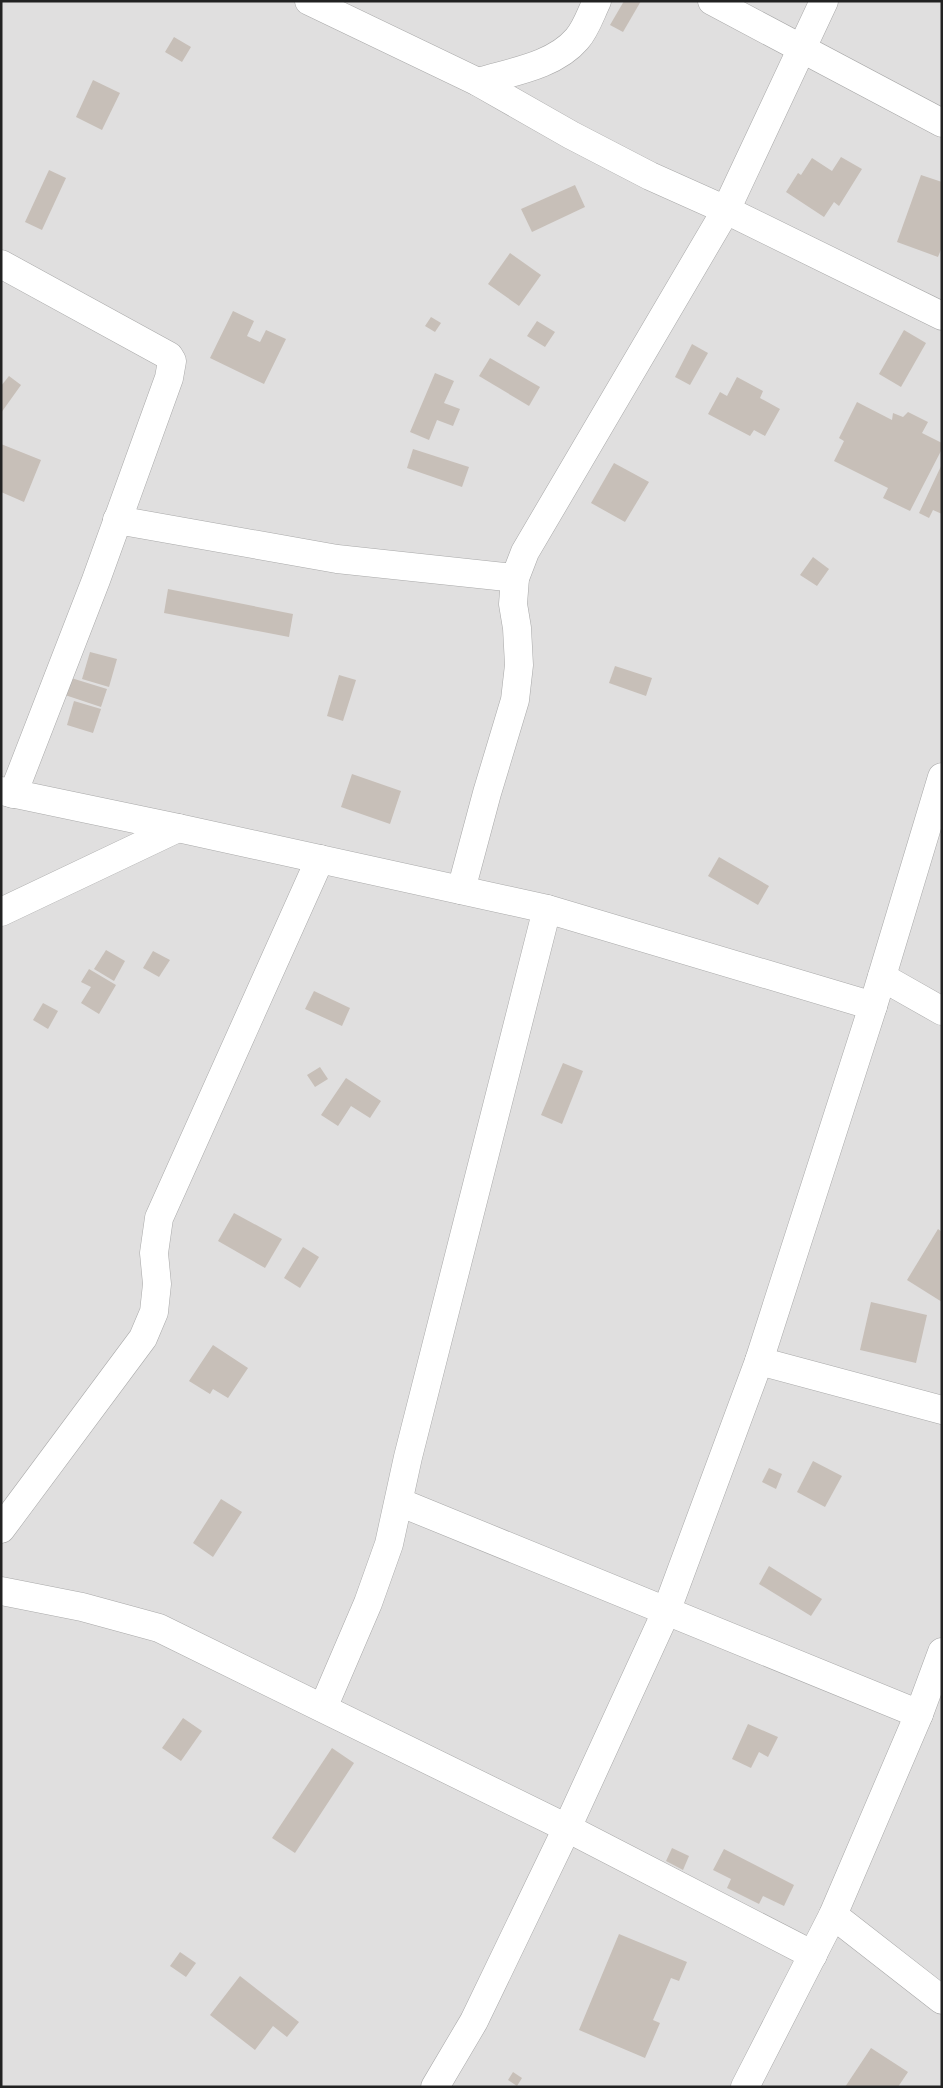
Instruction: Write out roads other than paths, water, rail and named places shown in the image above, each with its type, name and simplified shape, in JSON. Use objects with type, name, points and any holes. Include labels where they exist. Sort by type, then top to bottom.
[{"type":"street","points":[[309,1],[478,82],[632,167],[726,210],[942,316]]},
{"type":"street","points":[[478,82],[548,60],[568,49],[578,37],[597,1]]},
{"type":"street","points":[[712,1],[942,123]]},
{"type":"street","points":[[461,890],[487,793],[516,700],[519,665],[517,628],[512,604],[515,578],[525,552],[726,210],[824,1]]},
{"type":"street","points":[[1,264],[169,356],[172,361],[169,378],[96,580],[7,793],[547,908],[873,1006]]},
{"type":"street","points":[[117,520],[337,559],[515,578]]},
{"type":"street","points":[[435,2087],[474,2022],[567,1828],[666,1612],[759,1361],[873,1006],[942,777]]},
{"type":"street","points":[[1,912],[178,828]]},
{"type":"street","points":[[1,1530],[143,1338],[154,1312],[157,1284],[154,1253],[159,1218],[320,859]]},
{"type":"street","points":[[323,1708],[368,1604],[389,1544],[408,1457],[547,908]]},
{"type":"street","points":[[882,977],[942,1011]]},
{"type":"street","points":[[759,1361],[942,1410]]},
{"type":"street","points":[[399,1502],[918,1714]]},
{"type":"street","points":[[1,1591],[82,1607],[159,1628],[567,1828],[813,1955]]},
{"type":"street","points":[[745,2087],[833,1915],[918,1714],[942,1652]]},
{"type":"street","points":[[833,1915],[942,2000]]}]
